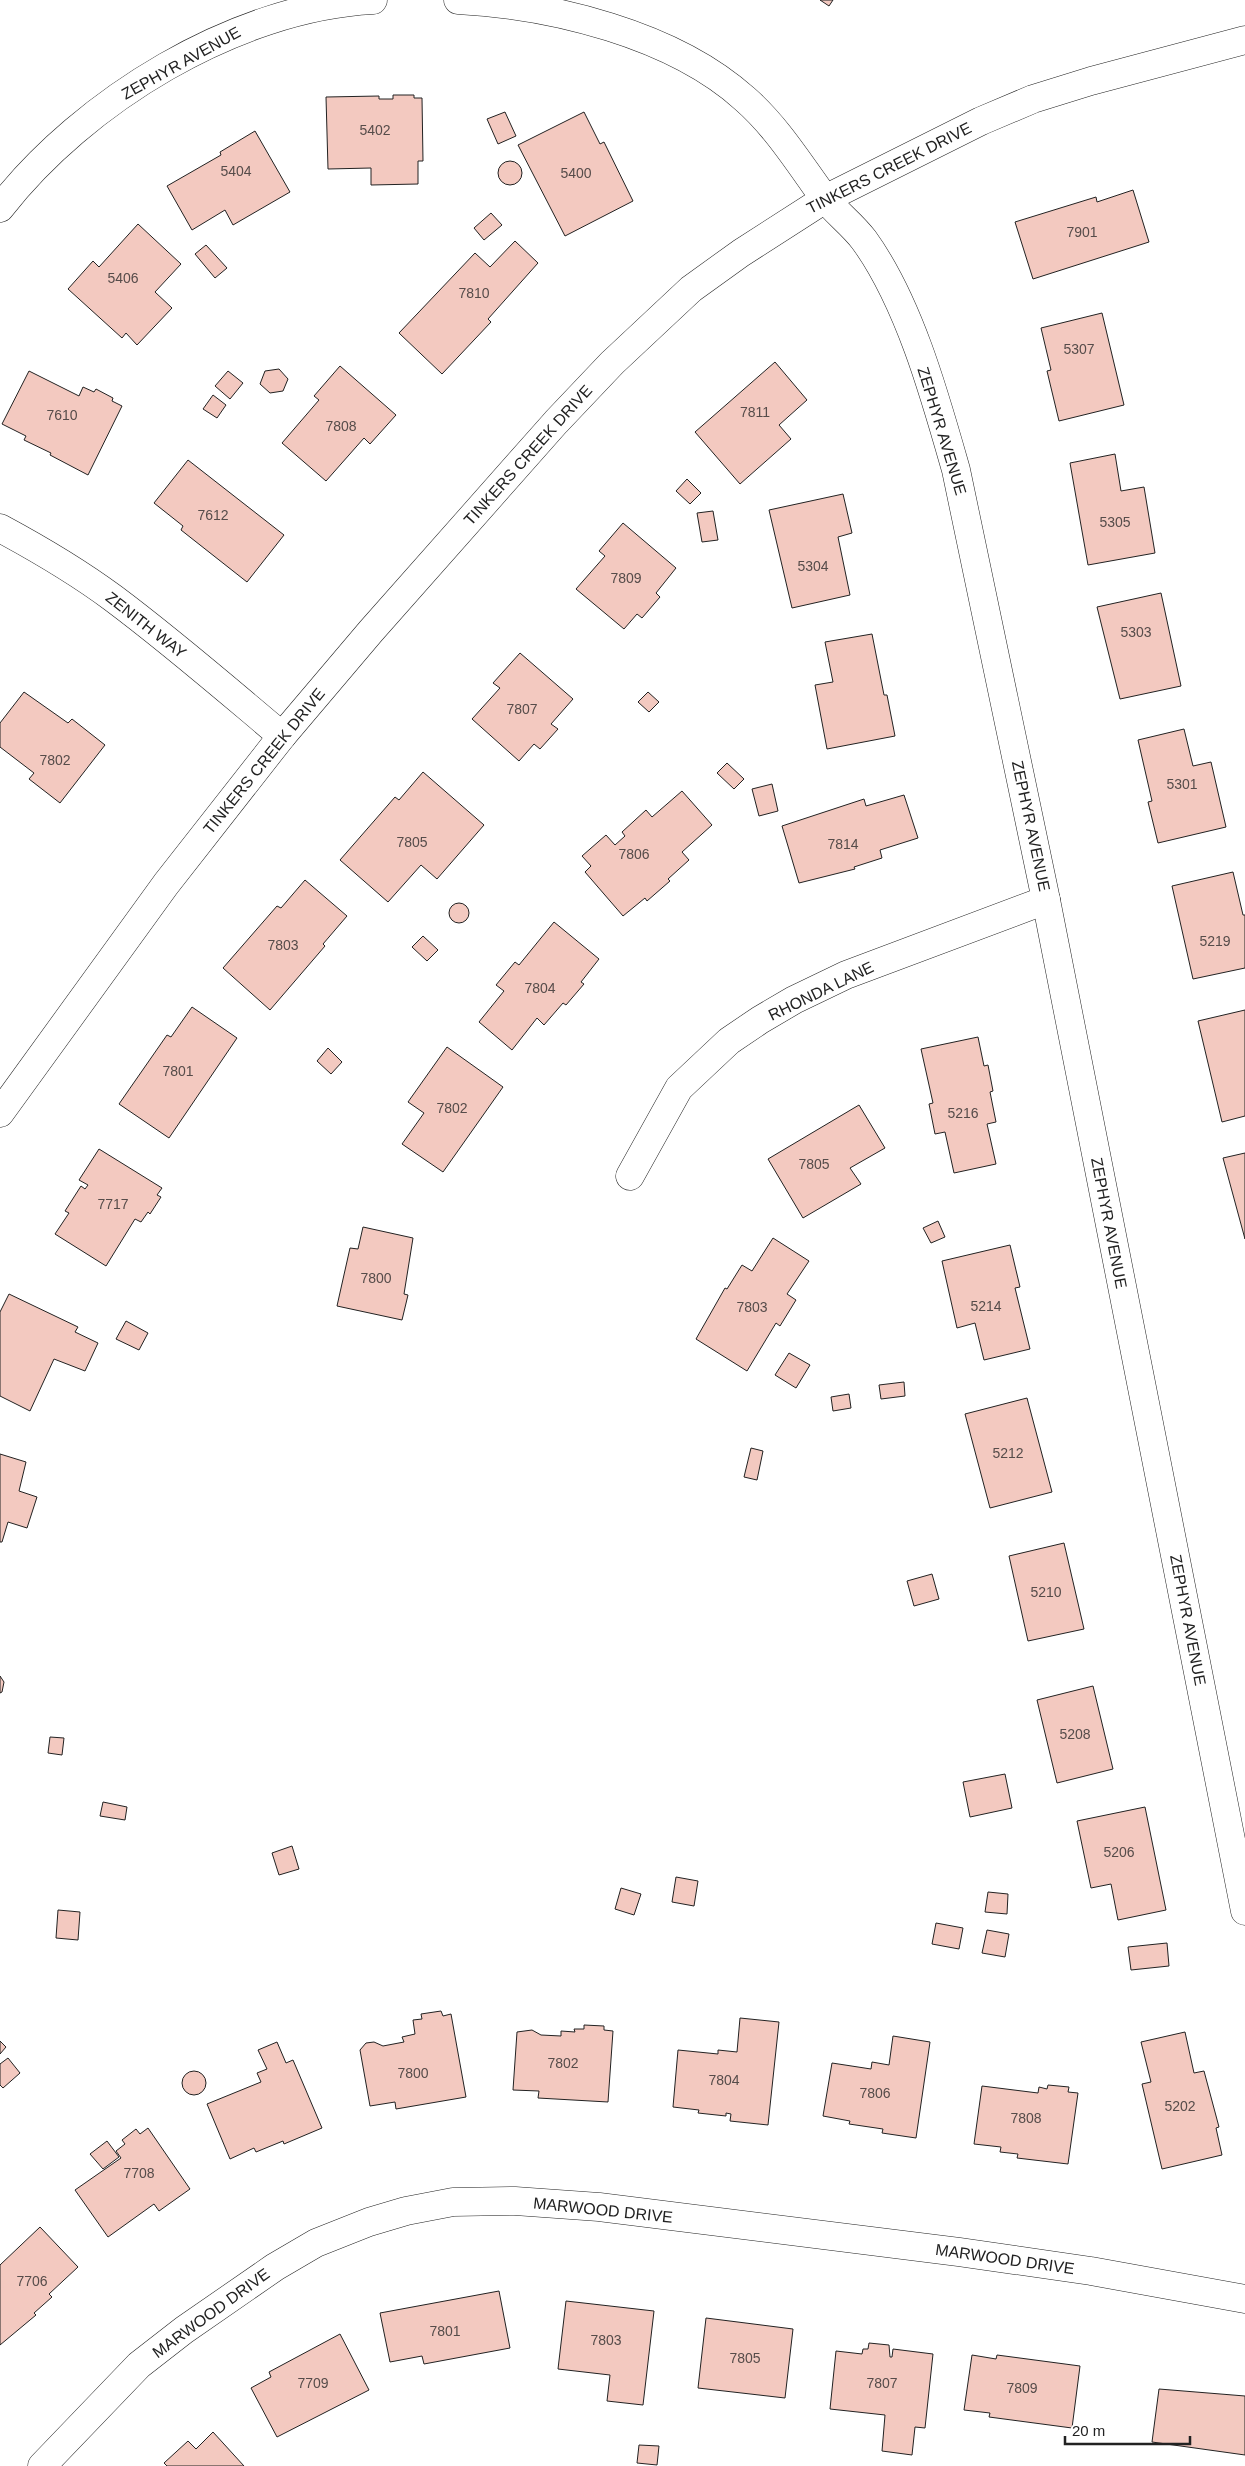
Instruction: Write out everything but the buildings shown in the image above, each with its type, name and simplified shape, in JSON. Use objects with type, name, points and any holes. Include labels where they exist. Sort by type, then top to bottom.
[{"type":"street","name":"ZEPHYR AVENUE","points":[[0,208],[18,186],[56,148],[110,102],[203,47],[252,25],[298,10],[348,1],[373,0]]},
{"type":"street","name":"ZEPHYR AVENUE","points":[[458,0],[524,6],[578,18],[622,32],[673,53],[712,74],[746,99],[773,128],[825,198],[863,240],[893,288],[936,400],[956,470],[1046,900],[1245,1911]]},
{"type":"street","name":"TINKERS CREEK DRIVE","points":[[1,1109],[166,884],[282,736],[504,480],[612,363],[691,289],[741,253],[825,198],[981,121],[1033,99],[1091,81],[1245,40]]},
{"type":"street","name":"ZENITH WAY","points":[[0,528],[47,554],[112,597],[177,647],[282,736]]},
{"type":"street","name":"RHONDA LANE","points":[[630,1176],[679,1088],[729,1041],[760,1020],[794,1000],[846,975],[1046,900]]},
{"type":"street","name":"MARWOOD DRIVE","points":[[42,2466],[139,2366],[206,2313],[275,2267],[316,2243],[369,2222],[406,2211],[453,2202],[515,2201],[599,2207],[959,2252],[1091,2271],[1245,2299]]}]
